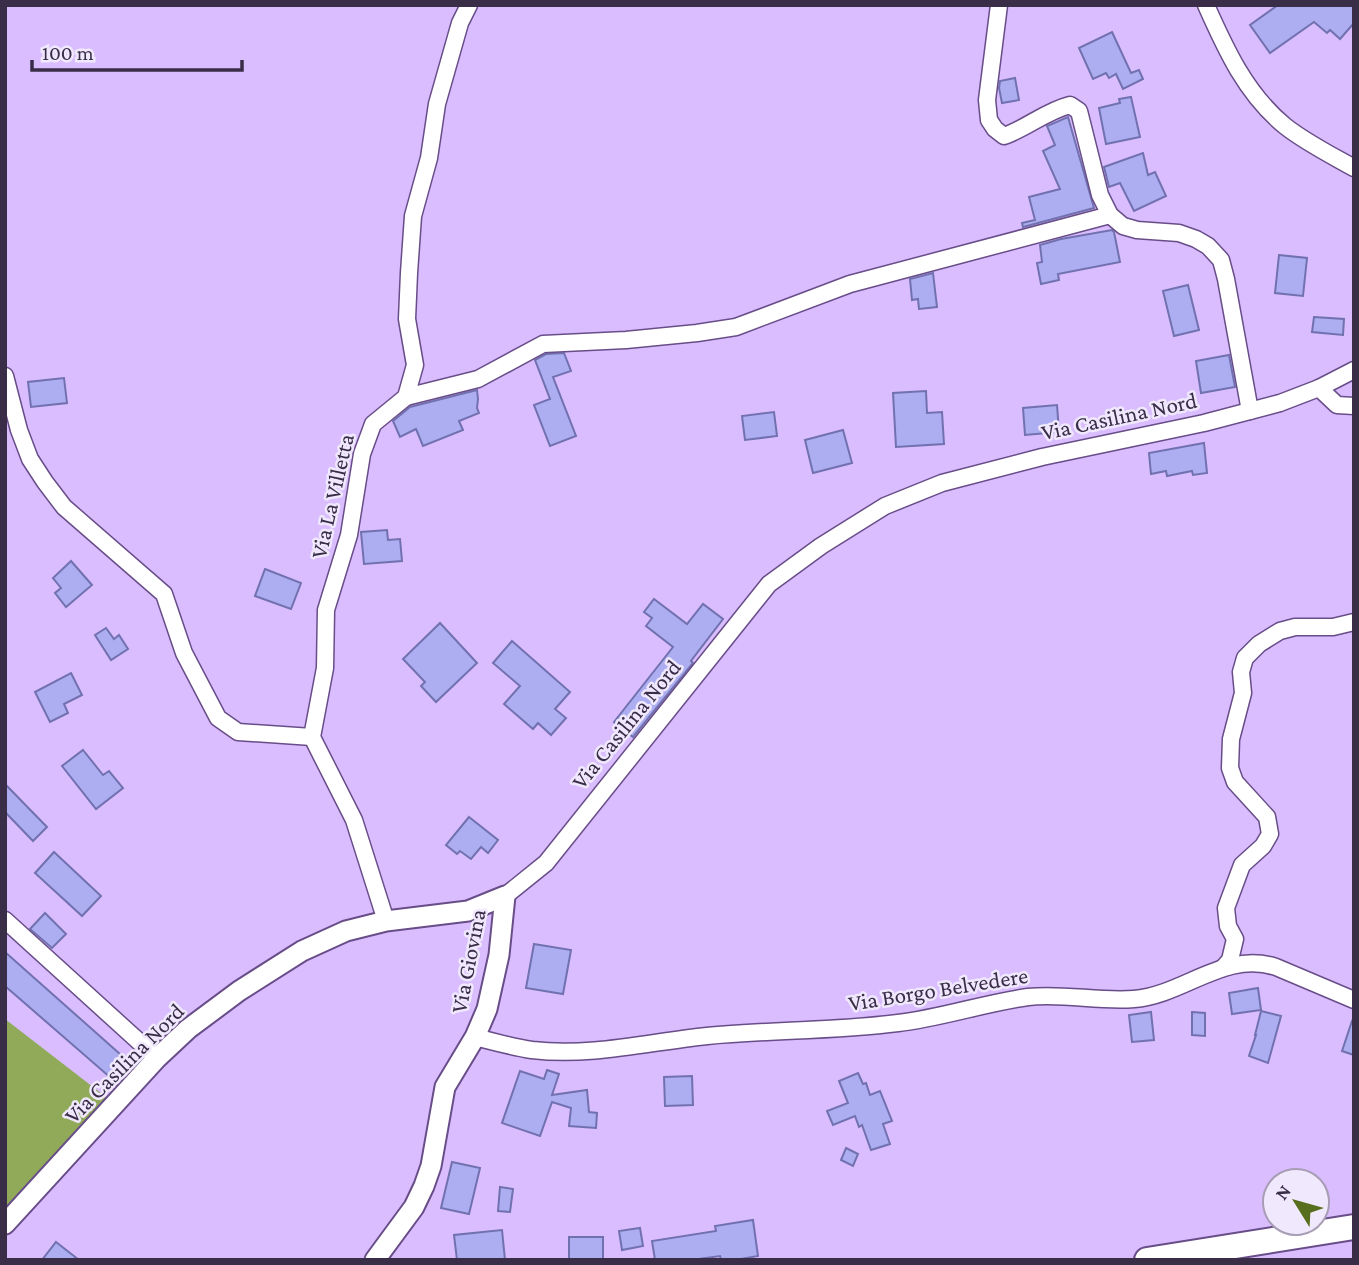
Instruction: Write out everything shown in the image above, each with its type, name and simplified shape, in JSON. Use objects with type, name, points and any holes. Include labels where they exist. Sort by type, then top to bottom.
[{"type":"main road","points":[[1147,1260],[1354,1227]]},
{"type":"street","points":[[468,5],[460,23],[437,104],[429,158],[413,216],[407,319],[415,365],[406,397],[478,379],[543,344],[697,333],[736,327],[850,284],[1110,215]]},
{"type":"street","points":[[999,5],[987,100],[989,120],[1004,136],[1058,108],[1070,105],[1079,111],[1100,195],[1110,215],[1123,226],[1137,230],[1179,233],[1196,239],[1208,246],[1221,260],[1251,411]]},
{"type":"street","points":[[1206,5],[1220,38],[1249,90],[1267,110],[1287,128],[1354,168]]},
{"type":"street","name":"Via Casilina Nord","points":[[5,1224],[158,1058],[188,1029],[239,991],[302,951],[346,931],[386,921],[468,911],[505,896],[546,863],[769,584],[821,546],[885,506],[942,483],[1042,457],[1251,411],[1319,388],[1354,370]]},
{"type":"street","points":[[5,376],[19,430],[30,459],[64,507],[164,594],[184,653],[218,718],[238,732],[312,737],[354,820],[386,921]]},
{"type":"street","points":[[1319,388],[1337,405],[1354,406]]},
{"type":"street","name":"Via La Villetta","points":[[312,737],[325,668],[326,610],[349,535],[362,454],[373,424],[406,397]]},
{"type":"street","points":[[1223,968],[1230,960],[1235,939],[1228,926],[1226,908],[1242,865],[1263,846],[1270,834],[1266,817],[1235,782],[1230,768],[1231,739],[1243,693],[1241,672],[1245,658],[1259,644],[1280,631],[1295,627],[1333,627],[1354,622]]},
{"type":"street","name":"Via Giovina","points":[[375,1260],[419,1198],[431,1166],[445,1087],[485,1016],[502,931],[505,896]]},
{"type":"street","points":[[5,920],[158,1058]]},
{"type":"street","name":"Via Borgo Belvedere","points":[[475,1037],[533,1050],[570,1051],[610,1049],[722,1035],[892,1024],[1036,996],[1135,999],[1178,988],[1223,968],[1244,963],[1263,963],[1276,967],[1354,999]]},
{"type":"green space","points":[[5,1019],[115,1104],[5,1224]]},
{"type":"building","points":[[1278,5],[1354,5],[1354,23],[1340,39],[1314,22],[1270,53],[1250,25]]},
{"type":"building","points":[[1112,32],[1131,73],[1139,70],[1143,79],[1123,89],[1116,74],[1109,78],[1106,73],[1093,79],[1079,48]]},
{"type":"building","points":[[1015,78],[1019,100],[1002,103],[1000,81]]},
{"type":"building","points":[[1131,97],[1140,137],[1106,144],[1099,108]]},
{"type":"building","points":[[1068,117],[1094,208],[1023,227],[1022,223],[1035,220],[1029,197],[1060,189],[1043,151],[1055,145],[1047,126]]},
{"type":"building","points":[[1143,153],[1148,175],[1155,172],[1166,196],[1134,211],[1120,183],[1109,187],[1104,167]]},
{"type":"building","points":[[1112,230],[1120,262],[1058,274],[1059,280],[1041,284],[1037,263],[1042,262],[1040,245]]},
{"type":"building","points":[[1279,255],[1307,258],[1303,296],[1275,293]]},
{"type":"building","points":[[933,273],[937,307],[919,309],[918,299],[912,300],[910,279]]},
{"type":"building","points":[[1188,285],[1199,330],[1174,336],[1163,291]]},
{"type":"building","points":[[1314,317],[1344,319],[1343,335],[1312,332]]},
{"type":"building","points":[[564,353],[571,371],[553,377],[576,436],[550,446],[534,405],[550,399],[535,360],[546,354]]},
{"type":"building","points":[[1229,355],[1235,387],[1201,393],[1196,361]]},
{"type":"building","points":[[64,378],[67,403],[31,407],[28,382]]},
{"type":"building","points":[[477,390],[479,413],[459,421],[463,430],[423,446],[416,429],[400,437],[393,421],[410,407]]},
{"type":"building","points":[[926,391],[927,413],[942,412],[944,444],[896,447],[893,393]]},
{"type":"building","points":[[1057,405],[1059,432],[1025,435],[1023,408]]},
{"type":"building","points":[[774,412],[777,436],[745,440],[742,416]]},
{"type":"building","points":[[843,430],[852,463],[813,473],[805,440]]},
{"type":"building","points":[[1204,443],[1207,473],[1193,475],[1192,471],[1167,476],[1166,471],[1151,474],[1149,453]]},
{"type":"building","points":[[387,530],[388,540],[400,539],[402,561],[364,564],[361,532]]},
{"type":"building","points":[[71,561],[92,585],[66,607],[55,593],[61,588],[53,578]]},
{"type":"building","points":[[265,569],[301,583],[291,609],[255,596]]},
{"type":"building","points":[[654,599],[687,624],[703,604],[723,619],[691,661],[693,663],[633,737],[614,722],[673,647],[646,626],[652,618],[644,612]]},
{"type":"building","points":[[440,623],[477,663],[436,702],[421,686],[425,682],[403,659]]},
{"type":"building","points":[[106,628],[114,639],[119,635],[128,649],[111,660],[95,635]]},
{"type":"building","points":[[512,641],[570,692],[555,709],[566,718],[551,735],[538,723],[533,729],[504,704],[520,686],[493,663]]},
{"type":"building","points":[[71,673],[82,695],[64,704],[68,713],[50,722],[35,692]]},
{"type":"building","points":[[83,750],[103,775],[109,771],[123,788],[96,809],[62,766]]},
{"type":"building","points":[[5,784],[47,827],[33,841],[5,812]]},
{"type":"building","points":[[469,817],[498,840],[488,853],[481,847],[471,859],[460,851],[457,854],[446,845]]},
{"type":"building","points":[[54,852],[101,896],[82,916],[35,873]]},
{"type":"building","points":[[45,913],[66,934],[52,948],[30,929]]},
{"type":"building","points":[[534,944],[571,950],[563,994],[526,988]]},
{"type":"building","points":[[5,952],[129,1062],[112,1079],[5,986]]},
{"type":"building","points":[[1258,988],[1261,1010],[1232,1014],[1229,993]]},
{"type":"building","points":[[1261,1011],[1281,1016],[1268,1063],[1249,1056]]},
{"type":"building","points":[[1151,1012],[1154,1040],[1132,1042],[1129,1015]]},
{"type":"building","points":[[1192,1012],[1205,1013],[1205,1036],[1192,1035]]},
{"type":"building","points":[[1352,1021],[1354,1022],[1354,1055],[1342,1051]]},
{"type":"building","points":[[547,1070],[559,1074],[552,1095],[587,1090],[589,1112],[597,1113],[596,1128],[569,1126],[571,1108],[552,1102],[540,1136],[502,1123],[520,1071],[544,1079]]},
{"type":"building","points":[[858,1073],[863,1084],[866,1083],[870,1095],[880,1091],[892,1121],[883,1124],[890,1144],[871,1150],[862,1125],[859,1127],[855,1116],[833,1125],[827,1111],[848,1103],[839,1081]]},
{"type":"building","points":[[692,1076],[693,1105],[665,1106],[664,1077]]},
{"type":"building","points":[[846,1148],[858,1154],[853,1166],[841,1160]]},
{"type":"building","points":[[452,1162],[480,1168],[469,1214],[441,1208]]},
{"type":"building","points":[[500,1187],[513,1189],[510,1212],[498,1211]]},
{"type":"building","points":[[753,1220],[758,1256],[735,1260],[721,1260],[720,1256],[691,1260],[655,1260],[652,1241],[716,1231],[715,1226]]},
{"type":"building","points":[[640,1228],[643,1246],[622,1250],[619,1231]]},
{"type":"building","points":[[502,1230],[505,1260],[457,1260],[454,1235]]},
{"type":"building","points":[[569,1237],[603,1237],[603,1260],[569,1260]]},
{"type":"building","points":[[56,1242],[79,1260],[42,1260]]}]
